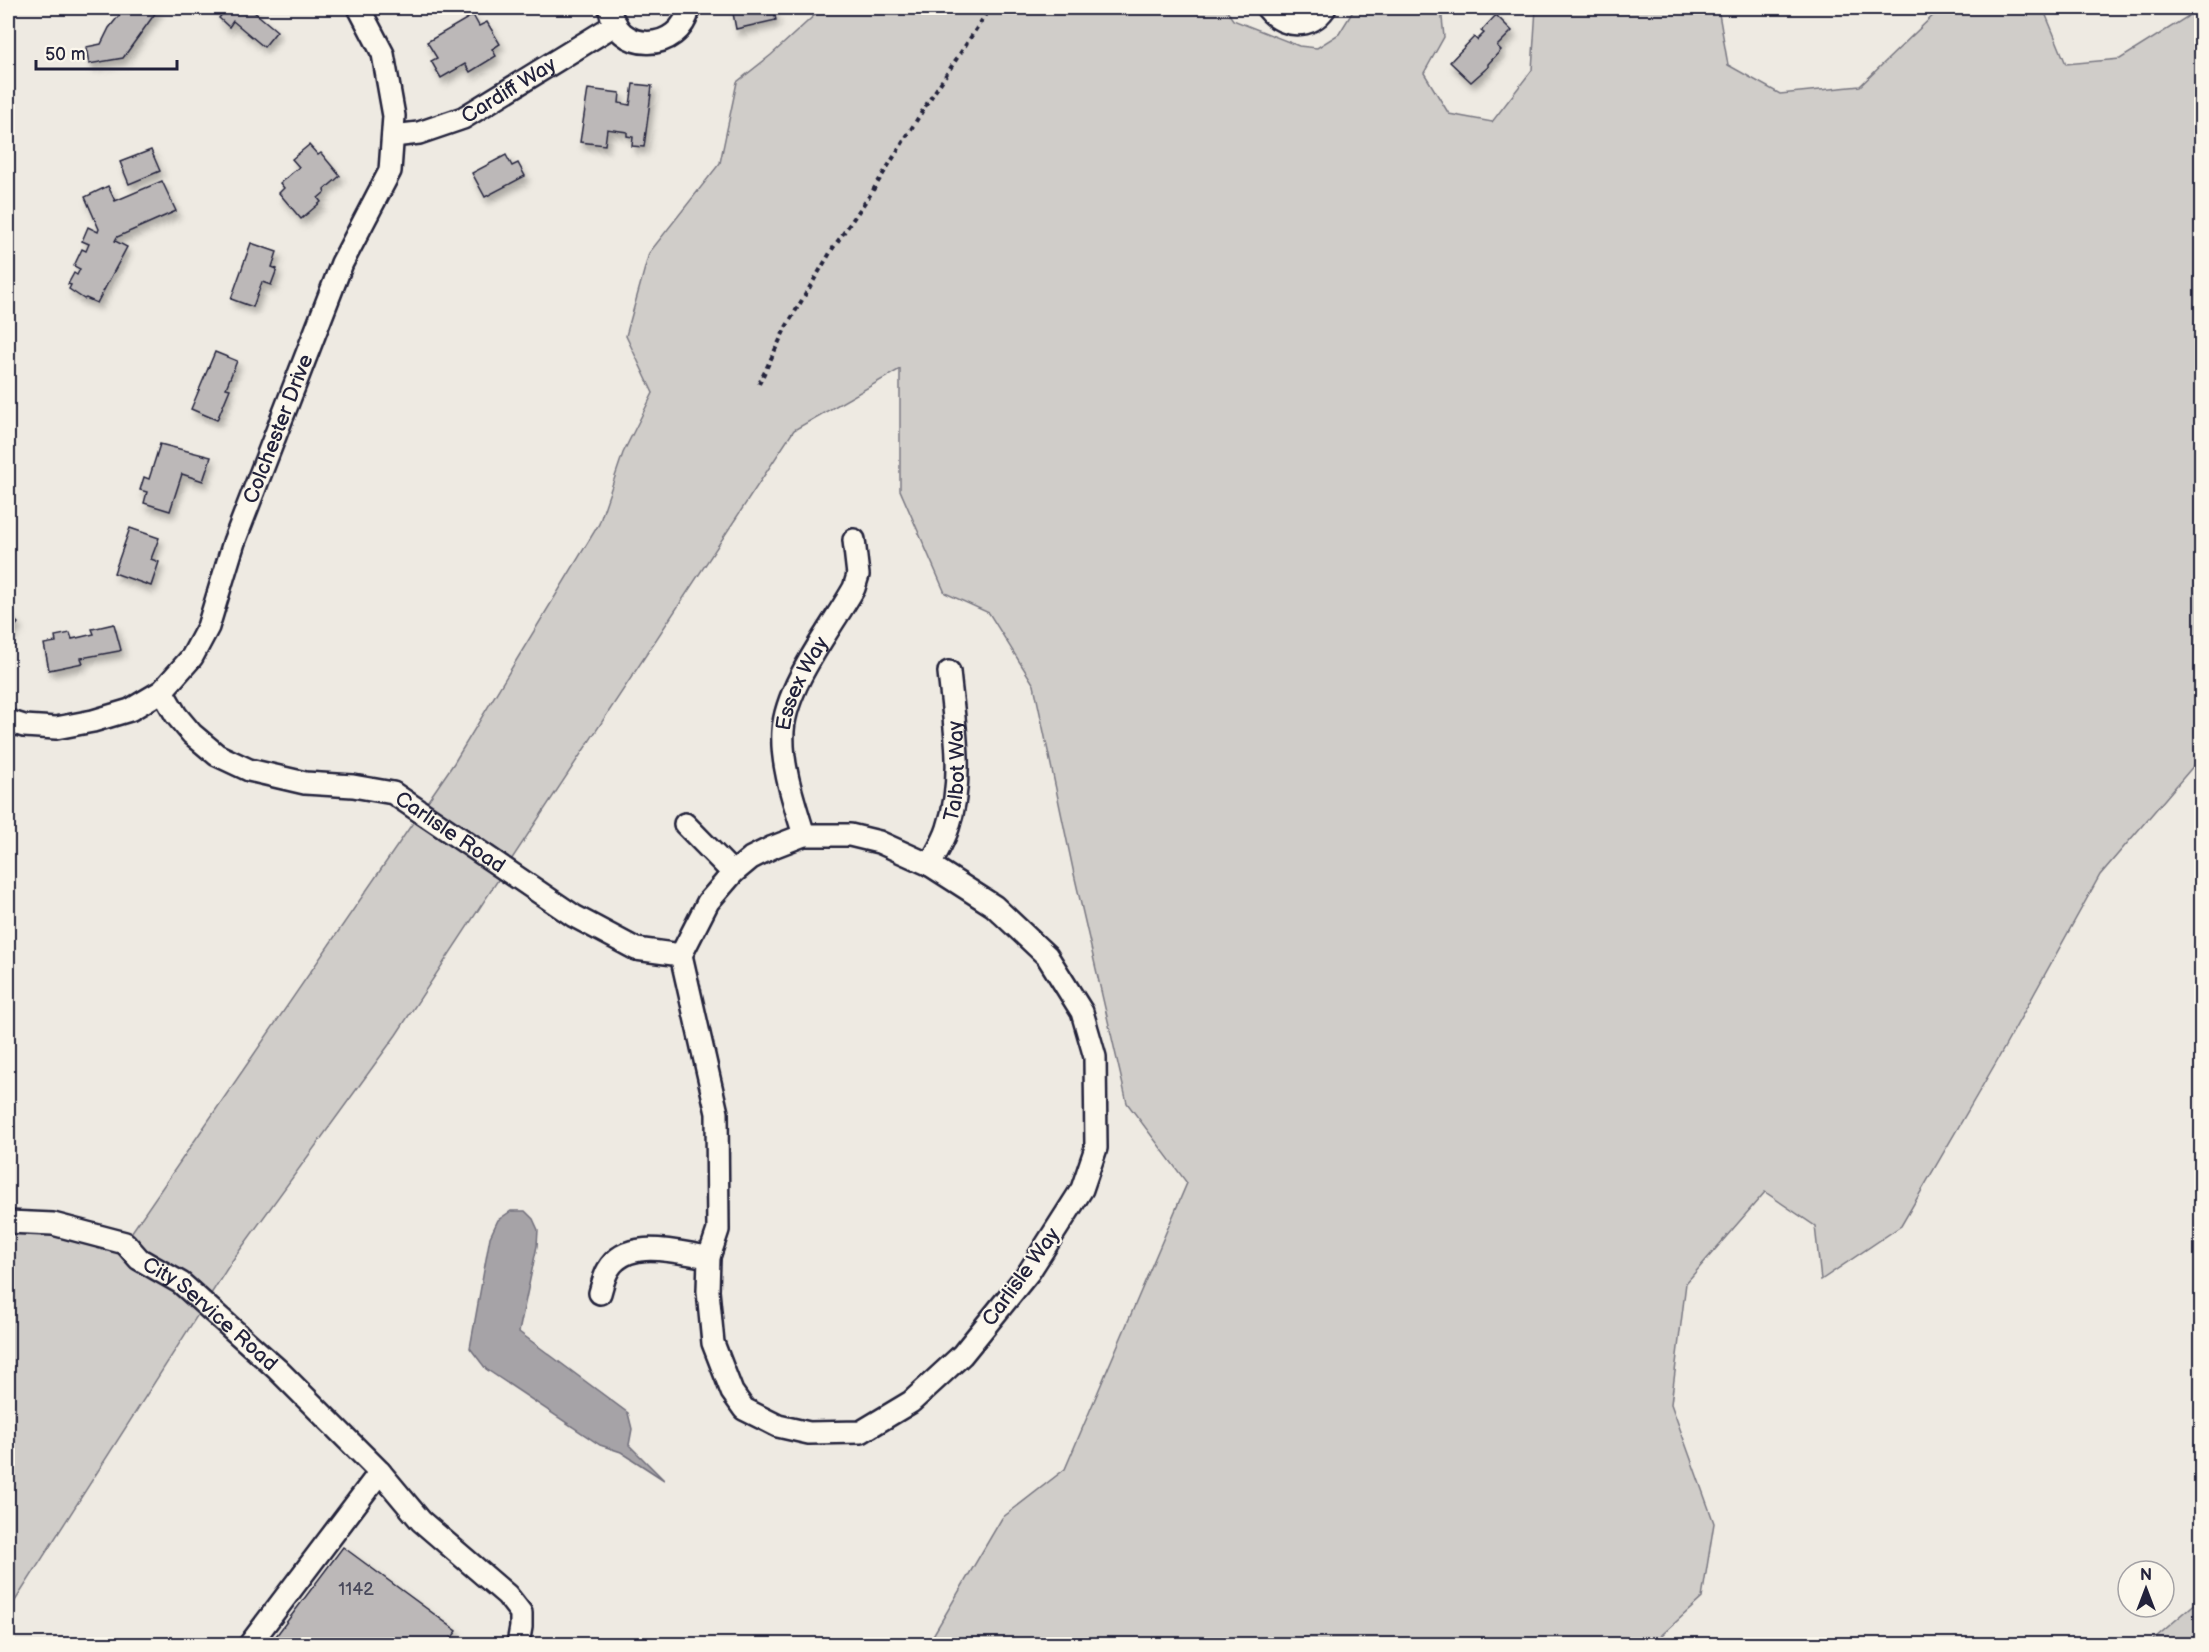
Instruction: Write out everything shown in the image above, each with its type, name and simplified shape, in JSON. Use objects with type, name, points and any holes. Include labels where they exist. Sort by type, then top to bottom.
[{"type":"street","name":"Colchester Drive","points":[[8,721],[24,726],[56,728],[130,710],[162,691],[192,657],[208,627],[234,542],[342,263],[390,171],[394,116],[383,54],[359,8]]},
{"type":"street","points":[[613,16],[624,34],[648,43],[660,42],[681,28],[689,8]]},
{"type":"street","points":[[1267,8],[1283,23],[1303,25],[1320,15],[1325,8]]},
{"type":"street","name":"Cardiff Way","points":[[393,136],[419,133],[464,118],[613,16]]},
{"type":"street","name":"Essex Way","points":[[804,835],[788,779],[784,723],[797,684],[854,588],[858,575],[854,540]]},
{"type":"street","name":"Talbot Way","points":[[930,865],[949,827],[957,786],[957,759],[949,672]]},
{"type":"street","name":"Carlisle Road","points":[[162,691],[187,728],[217,755],[249,770],[305,783],[353,786],[393,793],[574,916],[636,949],[681,955]]},
{"type":"street","points":[[686,824],[733,873]]},
{"type":"street","name":"Carlisle Way","points":[[804,835],[850,835],[879,842],[930,865],[994,906],[1047,956],[1082,1012],[1095,1057],[1096,1148],[1082,1189],[1029,1272],[963,1354],[911,1402],[861,1432],[809,1433],[798,1431],[778,1426],[744,1409],[732,1392],[713,1343],[708,1291],[709,1257],[718,1230],[717,1113],[681,955],[708,902],[733,873],[751,858],[804,835]]},
{"type":"street","name":"City Service Road","points":[[8,1222],[53,1224],[125,1243],[140,1259],[181,1283],[277,1369],[380,1472],[421,1521],[507,1595],[521,1613],[518,1644]]},
{"type":"street","points":[[600,1293],[608,1270],[618,1258],[631,1251],[652,1250],[709,1257]]},
{"type":"street","points":[[250,1644],[380,1472]]},
{"type":"path","points":[[759,384],[786,327],[827,258],[990,8]]},
{"type":"shaded area","points":[[820,8],[1225,8],[1233,20],[1299,46],[1317,48],[1339,34],[1355,8],[1441,8],[1444,37],[1424,73],[1449,114],[1492,122],[1532,70],[1536,8],[1718,8],[1728,65],[1780,94],[1860,86],[1941,8],[2043,8],[2066,64],[2120,59],[2187,17],[2195,8],[2201,8],[2201,757],[2100,875],[1998,1059],[1901,1226],[1821,1280],[1815,1226],[1765,1192],[1686,1283],[1671,1404],[1714,1523],[1702,1598],[1652,1644],[928,1644],[1002,1518],[1065,1469],[1187,1183],[1127,1103],[1074,874],[1034,685],[989,613],[945,593],[900,490],[900,369],[794,430],[396,1035],[232,1261],[8,1612],[8,1230],[17,1229],[125,1242],[454,763],[599,524],[623,453],[653,393],[626,336],[649,253],[720,163],[737,82],[771,55]]},
{"type":"shaded area","points":[[511,1211],[525,1211],[533,1219],[538,1230],[537,1246],[519,1332],[628,1413],[632,1429],[629,1445],[664,1480],[621,1452],[600,1445],[486,1369],[470,1348],[490,1237],[498,1220]]},
{"type":"shaded area","points":[[2201,1595],[2201,1644],[2148,1644],[2198,1601]]},
{"type":"building","points":[[125,8],[159,8],[123,58],[89,64],[86,47],[101,44],[109,28]]},
{"type":"building","points":[[215,8],[256,8],[253,11],[277,31],[264,47],[233,21],[229,27],[219,18],[222,14]]},
{"type":"building","points":[[732,8],[773,8],[776,20],[736,29]]},
{"type":"building","points":[[473,15],[479,26],[487,22],[500,44],[492,49],[496,56],[470,72],[465,64],[441,78],[431,61],[437,58],[427,42]]},
{"type":"building","points":[[1496,15],[1512,31],[1497,46],[1501,50],[1488,64],[1488,67],[1471,82],[1450,62],[1474,37],[1477,40],[1484,33],[1481,31]]},
{"type":"building","points":[[633,84],[652,86],[644,147],[632,146],[633,137],[627,136],[627,132],[607,129],[605,145],[580,142],[588,89],[620,93],[619,103],[630,105]]},
{"type":"building","points":[[309,145],[318,155],[321,153],[340,176],[318,198],[321,202],[301,219],[279,193],[284,188],[280,183],[299,167],[292,159]]},
{"type":"building","points":[[151,150],[160,171],[129,184],[120,162]]},
{"type":"building","points":[[506,155],[512,166],[518,163],[525,176],[485,197],[472,173]]},
{"type":"building","points":[[162,181],[176,211],[117,237],[115,241],[127,247],[97,303],[84,299],[69,289],[71,285],[68,284],[74,273],[77,275],[80,269],[74,266],[82,249],[86,251],[89,244],[82,241],[88,227],[98,232],[99,229],[85,197],[108,186],[115,201]]},
{"type":"building","points":[[251,243],[277,252],[272,267],[277,269],[271,285],[262,282],[253,307],[231,299]]},
{"type":"building","points":[[215,352],[237,361],[226,388],[230,389],[217,420],[191,409]]},
{"type":"building","points":[[160,444],[211,457],[203,481],[182,474],[170,511],[144,503],[147,492],[140,490],[144,477],[149,479]]},
{"type":"building","points":[[130,528],[159,538],[151,559],[159,562],[151,586],[114,573]]},
{"type":"building","points":[[8,614],[18,623],[8,635]]},
{"type":"building","points":[[114,624],[121,650],[81,658],[83,663],[49,670],[44,644],[56,642],[55,636],[70,633],[72,639],[94,634],[92,629]]},
{"type":"building","points":[[343,1547],[457,1631],[447,1644],[270,1644]]}]
